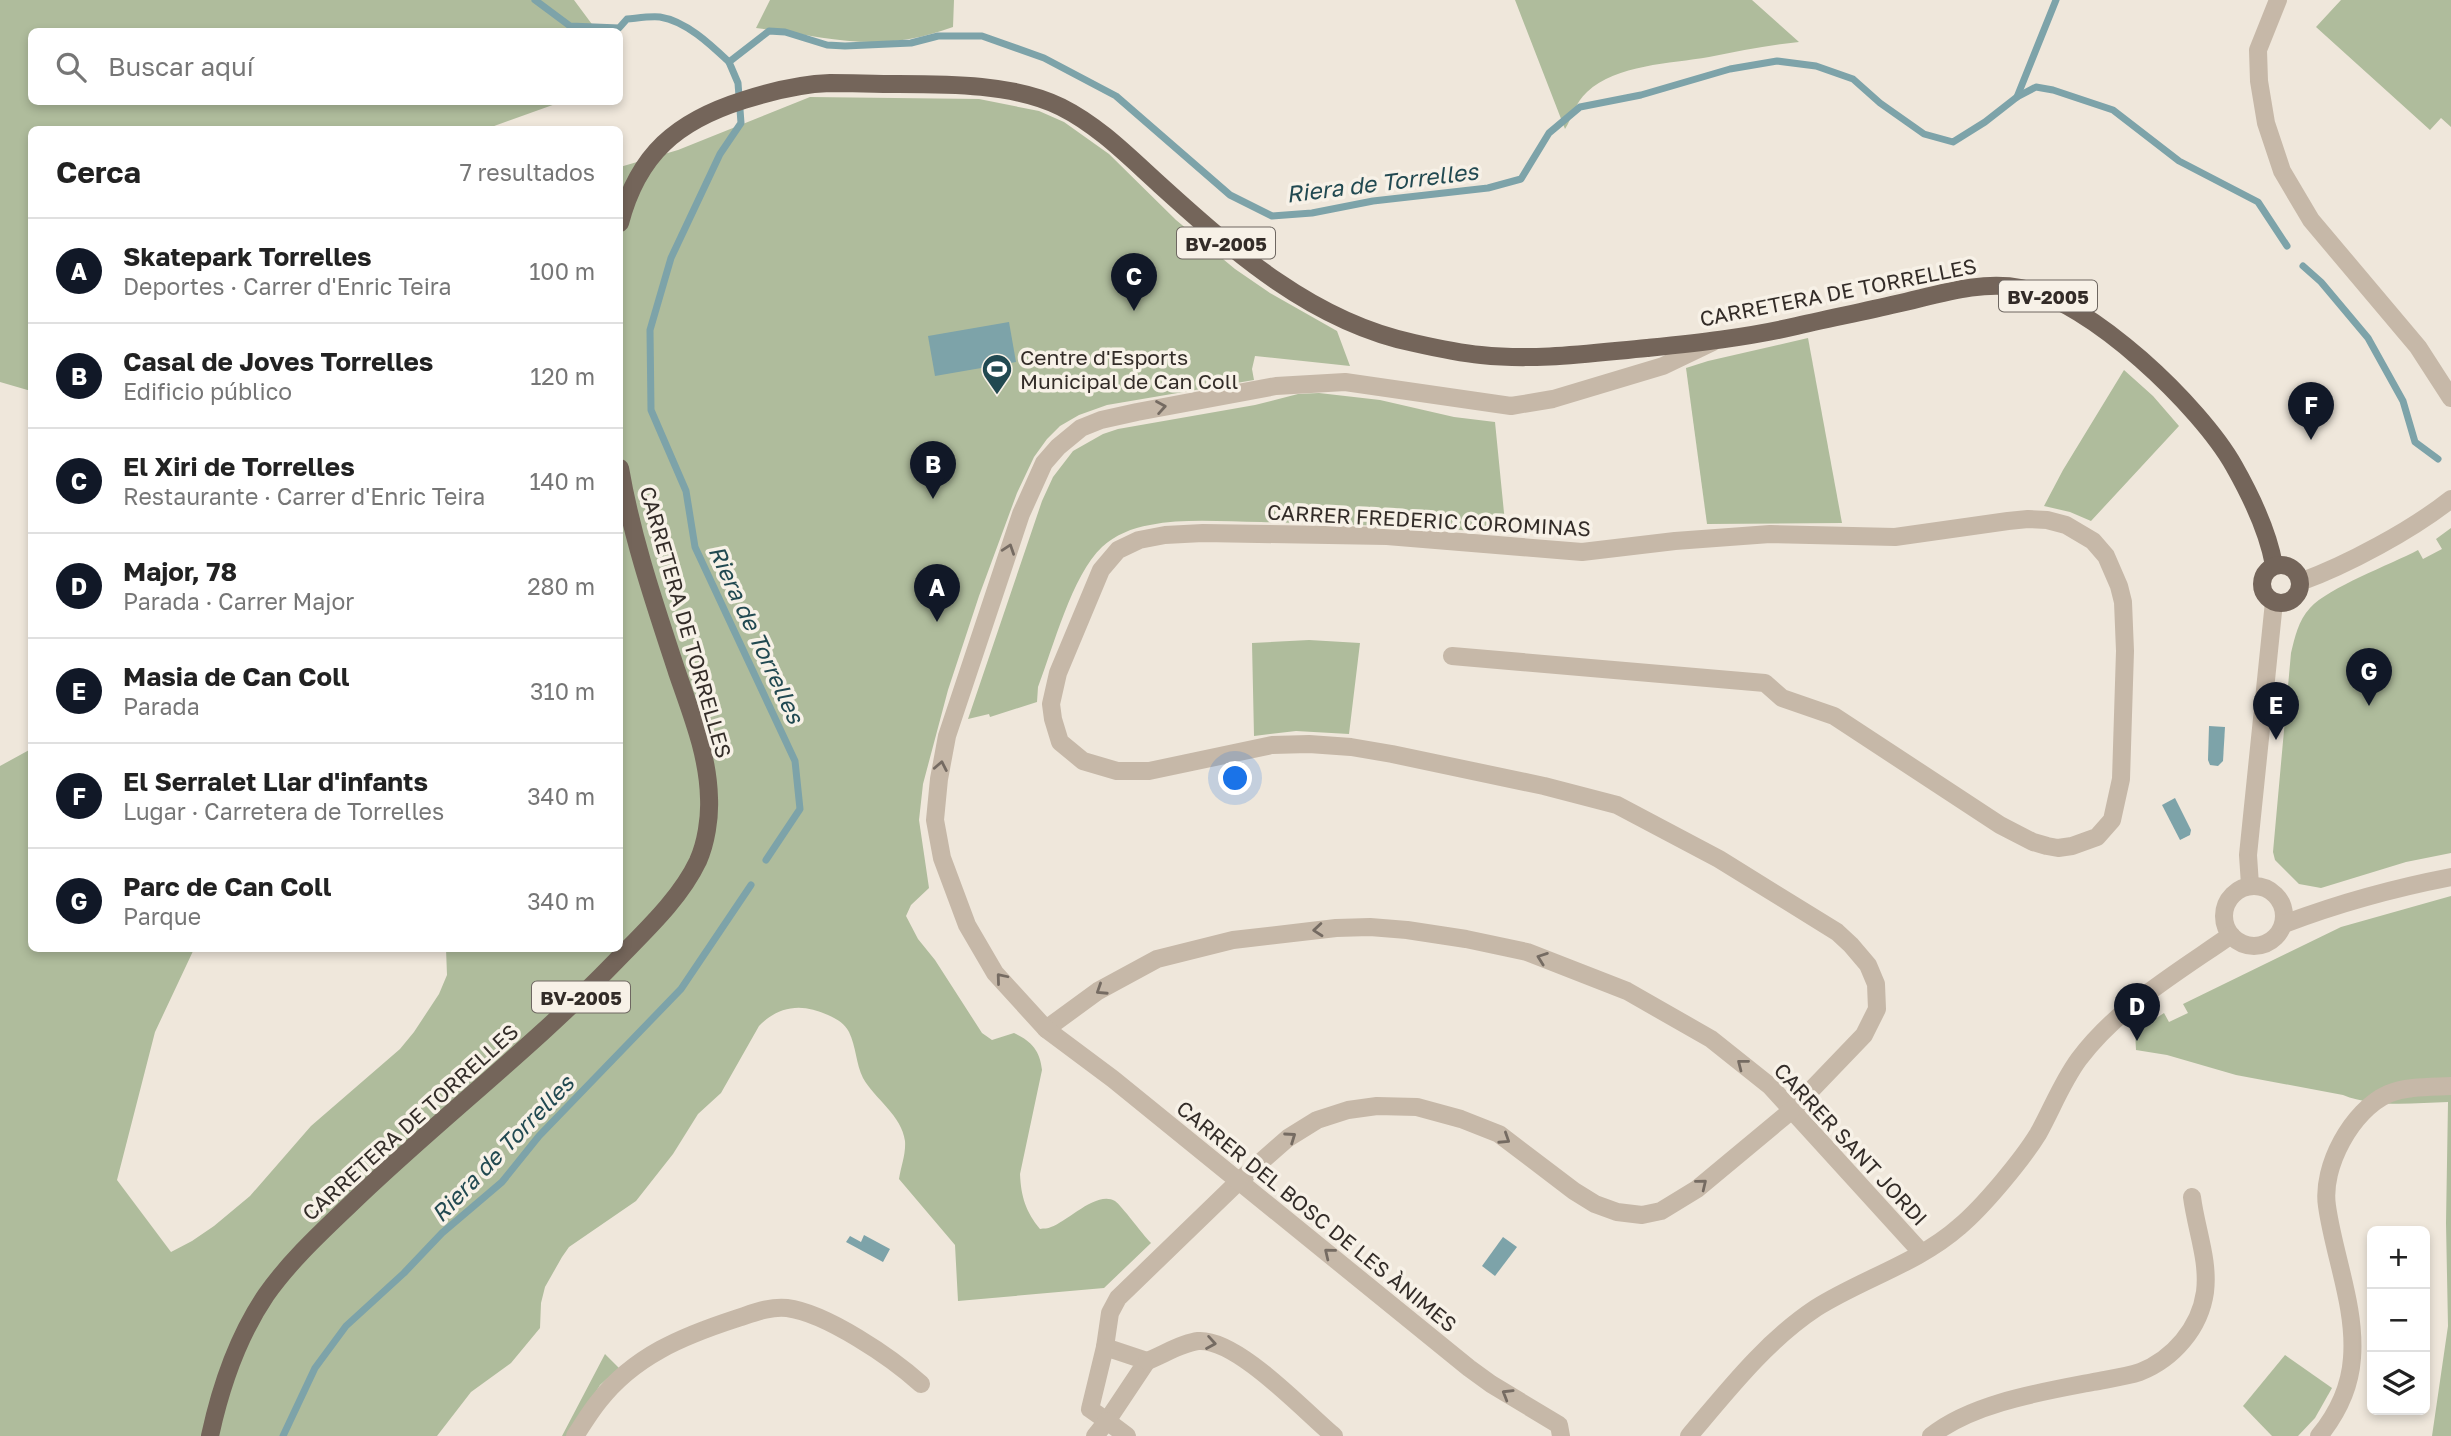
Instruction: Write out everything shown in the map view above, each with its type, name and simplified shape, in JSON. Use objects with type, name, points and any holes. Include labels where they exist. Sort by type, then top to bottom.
[{"type":"main road","name":"CARRETERA DE TORRELLES","points":[[623,212],[629,190],[647,161],[671,134],[712,111],[783,89],[828,83],[968,86],[995,89],[1057,104],[1104,135],[1256,268],[1330,312],[1394,339],[1462,353],[1520,357],[1577,355],[1716,340],[1783,329],[1976,288],[2020,287],[2037,292],[2080,313],[2127,348],[2196,415],[2233,464],[2258,516],[2272,552],[2274,565]]},
{"type":"main road","name":"CARRETERA DE TORRELLES","points":[[210,1436],[226,1372],[244,1332],[267,1294],[287,1269],[325,1228],[392,1165],[583,995],[660,913],[681,888],[698,861],[704,842],[709,797],[700,743],[644,569],[623,481]]},
{"type":"main road","points":[[2280,564],[2291,567],[2299,576],[2300,582],[2297,594],[2287,602],[2274,602],[2268,598],[2262,587],[2264,574],[2274,565],[2280,564]]},
{"type":"street","points":[[2278,0],[2258,50],[2259,81],[2266,122],[2282,172],[2311,220],[2418,347],[2451,398]]},
{"type":"street","name":"CARRER DEL BOSC DE LES ÀNIMES","points":[[1562,1434],[1559,1425],[1491,1384],[1448,1352],[1239,1181],[1046,1029],[995,973],[967,925],[942,858],[935,820],[939,779],[949,728],[1021,514],[1044,463],[1081,428],[1101,420],[1276,386],[1345,382],[1447,399],[1511,406],[1553,399],[1663,366],[1716,340]]},
{"type":"street","points":[[2300,582],[2359,555],[2451,499]]},
{"type":"street","name":"CARRER FREDERIC COROMINAS","points":[[1107,1421],[1090,1409],[1110,1313],[1118,1298],[1239,1181],[1288,1138],[1317,1120],[1348,1110],[1377,1106],[1417,1107],[1461,1119],[1499,1134],[1595,1204],[1617,1212],[1642,1215],[1661,1211],[1697,1189],[1792,1110],[1864,1035],[1877,1009],[1875,984],[1868,965],[1837,932],[1719,859],[1617,805],[1544,786],[1351,747],[1272,745],[1149,771],[1117,771],[1083,761],[1060,742],[1051,704],[1058,673],[1101,570],[1118,550],[1139,540],[1203,533],[1387,536],[1582,552],[1770,534],[1895,537],[2008,521],[2047,520],[2066,525],[2093,541],[2114,570],[2123,602],[2126,651],[2121,779],[2112,820],[2097,837],[2058,848],[2033,842],[2000,825],[1834,716],[1783,698],[1765,683],[1452,656]]},
{"type":"street","points":[[2250,885],[2248,855],[2274,602]]},
{"type":"street","points":[[2284,924],[2387,890],[2451,877]]},
{"type":"street","points":[[2250,885],[2270,889],[2277,896],[2285,914],[2284,924],[2279,934],[2271,941],[2261,946],[2250,946],[2239,942],[2225,926],[2225,904],[2240,888],[2250,885]]},
{"type":"street","name":"CARRER SANT JORDI","points":[[1046,1029],[1129,972],[1157,959],[1233,940],[1336,928],[1407,930],[1528,952],[1627,992],[1711,1040],[1770,1086],[1922,1252]]},
{"type":"street","points":[[1689,1436],[1763,1352],[1790,1327],[1817,1308],[1922,1252],[1960,1227],[2027,1150],[2065,1080],[2096,1040],[2113,1022],[2231,935]]},
{"type":"street","points":[[2319,1436],[2340,1403],[2352,1358],[2351,1326],[2327,1206],[2328,1182],[2342,1140],[2360,1114],[2384,1096],[2400,1090],[2451,1086]]},
{"type":"street","points":[[1931,1436],[1967,1414],[2033,1395],[2140,1372],[2170,1354],[2183,1342],[2198,1319],[2205,1292],[2205,1259],[2192,1197]]},
{"type":"street","points":[[575,1436],[600,1399],[626,1373],[653,1353],[692,1333],[770,1308],[790,1308],[831,1323],[893,1362],[920,1384]]},
{"type":"street","points":[[1095,1436],[1147,1361],[1196,1341],[1210,1341],[1224,1346],[1271,1381],[1334,1436]]},
{"type":"street","points":[[1105,1347],[1147,1361]]},
{"type":"street","points":[[1107,1421],[1126,1436]]},
{"type":"green space","points":[[0,0],[574,0],[595,28],[28,28],[28,105],[553,105],[494,126],[28,126],[28,390],[0,382]]},
{"type":"green space","points":[[770,0],[954,0],[953,27],[901,40],[877,42],[832,39],[756,28]]},
{"type":"green space","points":[[1515,0],[1752,0],[1799,42],[1629,70],[1599,83],[1587,92],[1565,129]]},
{"type":"green space","points":[[2341,0],[2451,0],[2451,127],[2441,118],[2430,130],[2316,27]]},
{"type":"green space","points":[[810,97],[979,99],[1039,111],[1064,122],[1109,154],[1176,220],[1235,269],[1270,293],[1337,331],[1350,366],[1255,356],[1252,369],[1254,380],[1107,405],[1079,415],[1060,426],[1047,439],[1034,457],[1017,493],[979,596],[948,690],[923,784],[919,820],[929,888],[911,905],[906,916],[918,939],[935,960],[982,1033],[992,1040],[1014,1033],[1030,1043],[1037,1052],[1042,1070],[1020,1174],[1028,1210],[1040,1229],[1058,1224],[1091,1203],[1108,1199],[1118,1204],[1151,1243],[1104,1288],[958,1301],[955,1245],[899,1179],[905,1151],[903,1132],[894,1116],[863,1078],[849,1032],[840,1022],[819,1011],[792,1008],[775,1014],[759,1026],[721,1093],[698,1114],[673,1154],[636,1201],[569,1247],[545,1287],[540,1328],[511,1363],[471,1392],[437,1436],[0,1436],[0,766],[28,751],[28,952],[193,952],[155,1032],[117,1180],[171,1252],[214,1226],[250,1196],[311,1126],[400,1049],[439,994],[447,975],[446,952],[623,952],[623,166],[678,150]]},
{"type":"green space","points":[[1808,338],[1842,523],[1707,524],[1686,368]]},
{"type":"green space","points":[[2124,370],[2153,396],[2179,426],[2091,521],[2070,512],[2044,506],[2063,470]]},
{"type":"green space","points":[[1319,393],[1380,400],[1454,417],[1495,422],[1506,533],[1384,526],[1205,521],[1164,523],[1130,530],[1102,547],[1081,575],[1038,687],[1037,702],[990,717],[989,714],[968,719],[1042,501],[1053,477],[1073,451],[1118,429],[1255,405],[1298,394]]},
{"type":"green space","points":[[2451,528],[2451,853],[2406,862],[2321,888],[2299,884],[2275,860],[2273,852],[2291,653],[2300,624],[2306,613],[2319,600],[2345,584],[2418,550],[2423,559],[2442,549],[2436,539]]},
{"type":"green space","points":[[1309,640],[1360,643],[1349,734],[1296,731],[1254,736],[1252,643]]},
{"type":"green space","points":[[2451,896],[2451,1436],[2432,1436],[2448,1326],[2448,1102],[2368,1102],[2236,1075],[2167,1055],[2136,1050],[2135,1032],[2164,1013],[2169,1022],[2188,1013],[2183,1004],[2341,927]]},
{"type":"green space","points":[[605,1354],[619,1368],[600,1385],[569,1436],[562,1436]]},
{"type":"green space","points":[[2285,1355],[2332,1388],[2315,1418],[2298,1436],[2272,1436],[2243,1406]]},
{"type":"water","points":[[1009,322],[1016,362],[935,376],[928,336]]},
{"type":"water","points":[[2209,726],[2225,727],[2223,761],[2218,766],[2210,765],[2208,760]]},
{"type":"water","points":[[2175,798],[2191,830],[2190,835],[2180,840],[2162,805]]},
{"type":"water","points":[[864,1235],[890,1249],[883,1262],[846,1242],[850,1236],[861,1242]]},
{"type":"water","points":[[1503,1237],[1517,1247],[1495,1276],[1482,1266]]},
{"type":"waterway","points":[[535,0],[570,26],[619,28],[627,19],[670,19],[698,35],[729,62]]},
{"type":"waterway","points":[[2017,97],[2056,0]]},
{"type":"waterway","name":"Riera de Torrelles","points":[[766,860],[800,809],[795,761],[695,547],[686,491],[651,410],[650,330],[671,258],[720,154],[741,123],[738,83],[729,62],[769,31],[785,32],[827,45],[845,46],[911,43],[938,36],[982,36],[1044,58],[1116,96],[1230,195],[1272,216],[1312,213],[1373,201],[1488,188],[1521,179],[1549,133],[1580,107],[1641,95],[1730,69],[1777,61],[1816,66],[1853,79],[1880,103],[1924,134],[1953,142],[2017,97],[2036,87],[2113,110],[2179,161],[2258,202],[2287,246]]},
{"type":"waterway","name":"Riera de Torrelles","points":[[2303,266],[2321,282],[2368,338],[2403,401],[2415,442],[2438,459]]},
{"type":"waterway","name":"Riera de Torrelles","points":[[283,1436],[315,1368],[346,1326],[404,1273],[442,1233],[502,1182],[539,1136],[681,989],[751,885]]},
{"type":"place","name":"El Xiri de Torrelles","points":[[1134,311]]},
{"type":"place","name":"Centre d'Esports Municipal de Can Coll","points":[[997,396]]},
{"type":"place","name":"El Serralet Llar d'infants","points":[[2311,440]]},
{"type":"place","name":"Casal de Joves Torrelles","points":[[933,499]]},
{"type":"place","name":"Skatepark Torrelles","points":[[937,622]]},
{"type":"place","name":"Parc de Can Coll","points":[[2369,706]]},
{"type":"place","name":"Masia de Can Coll","points":[[2276,740]]},
{"type":"place","name":"Major, 78","points":[[2137,1041]]}]
